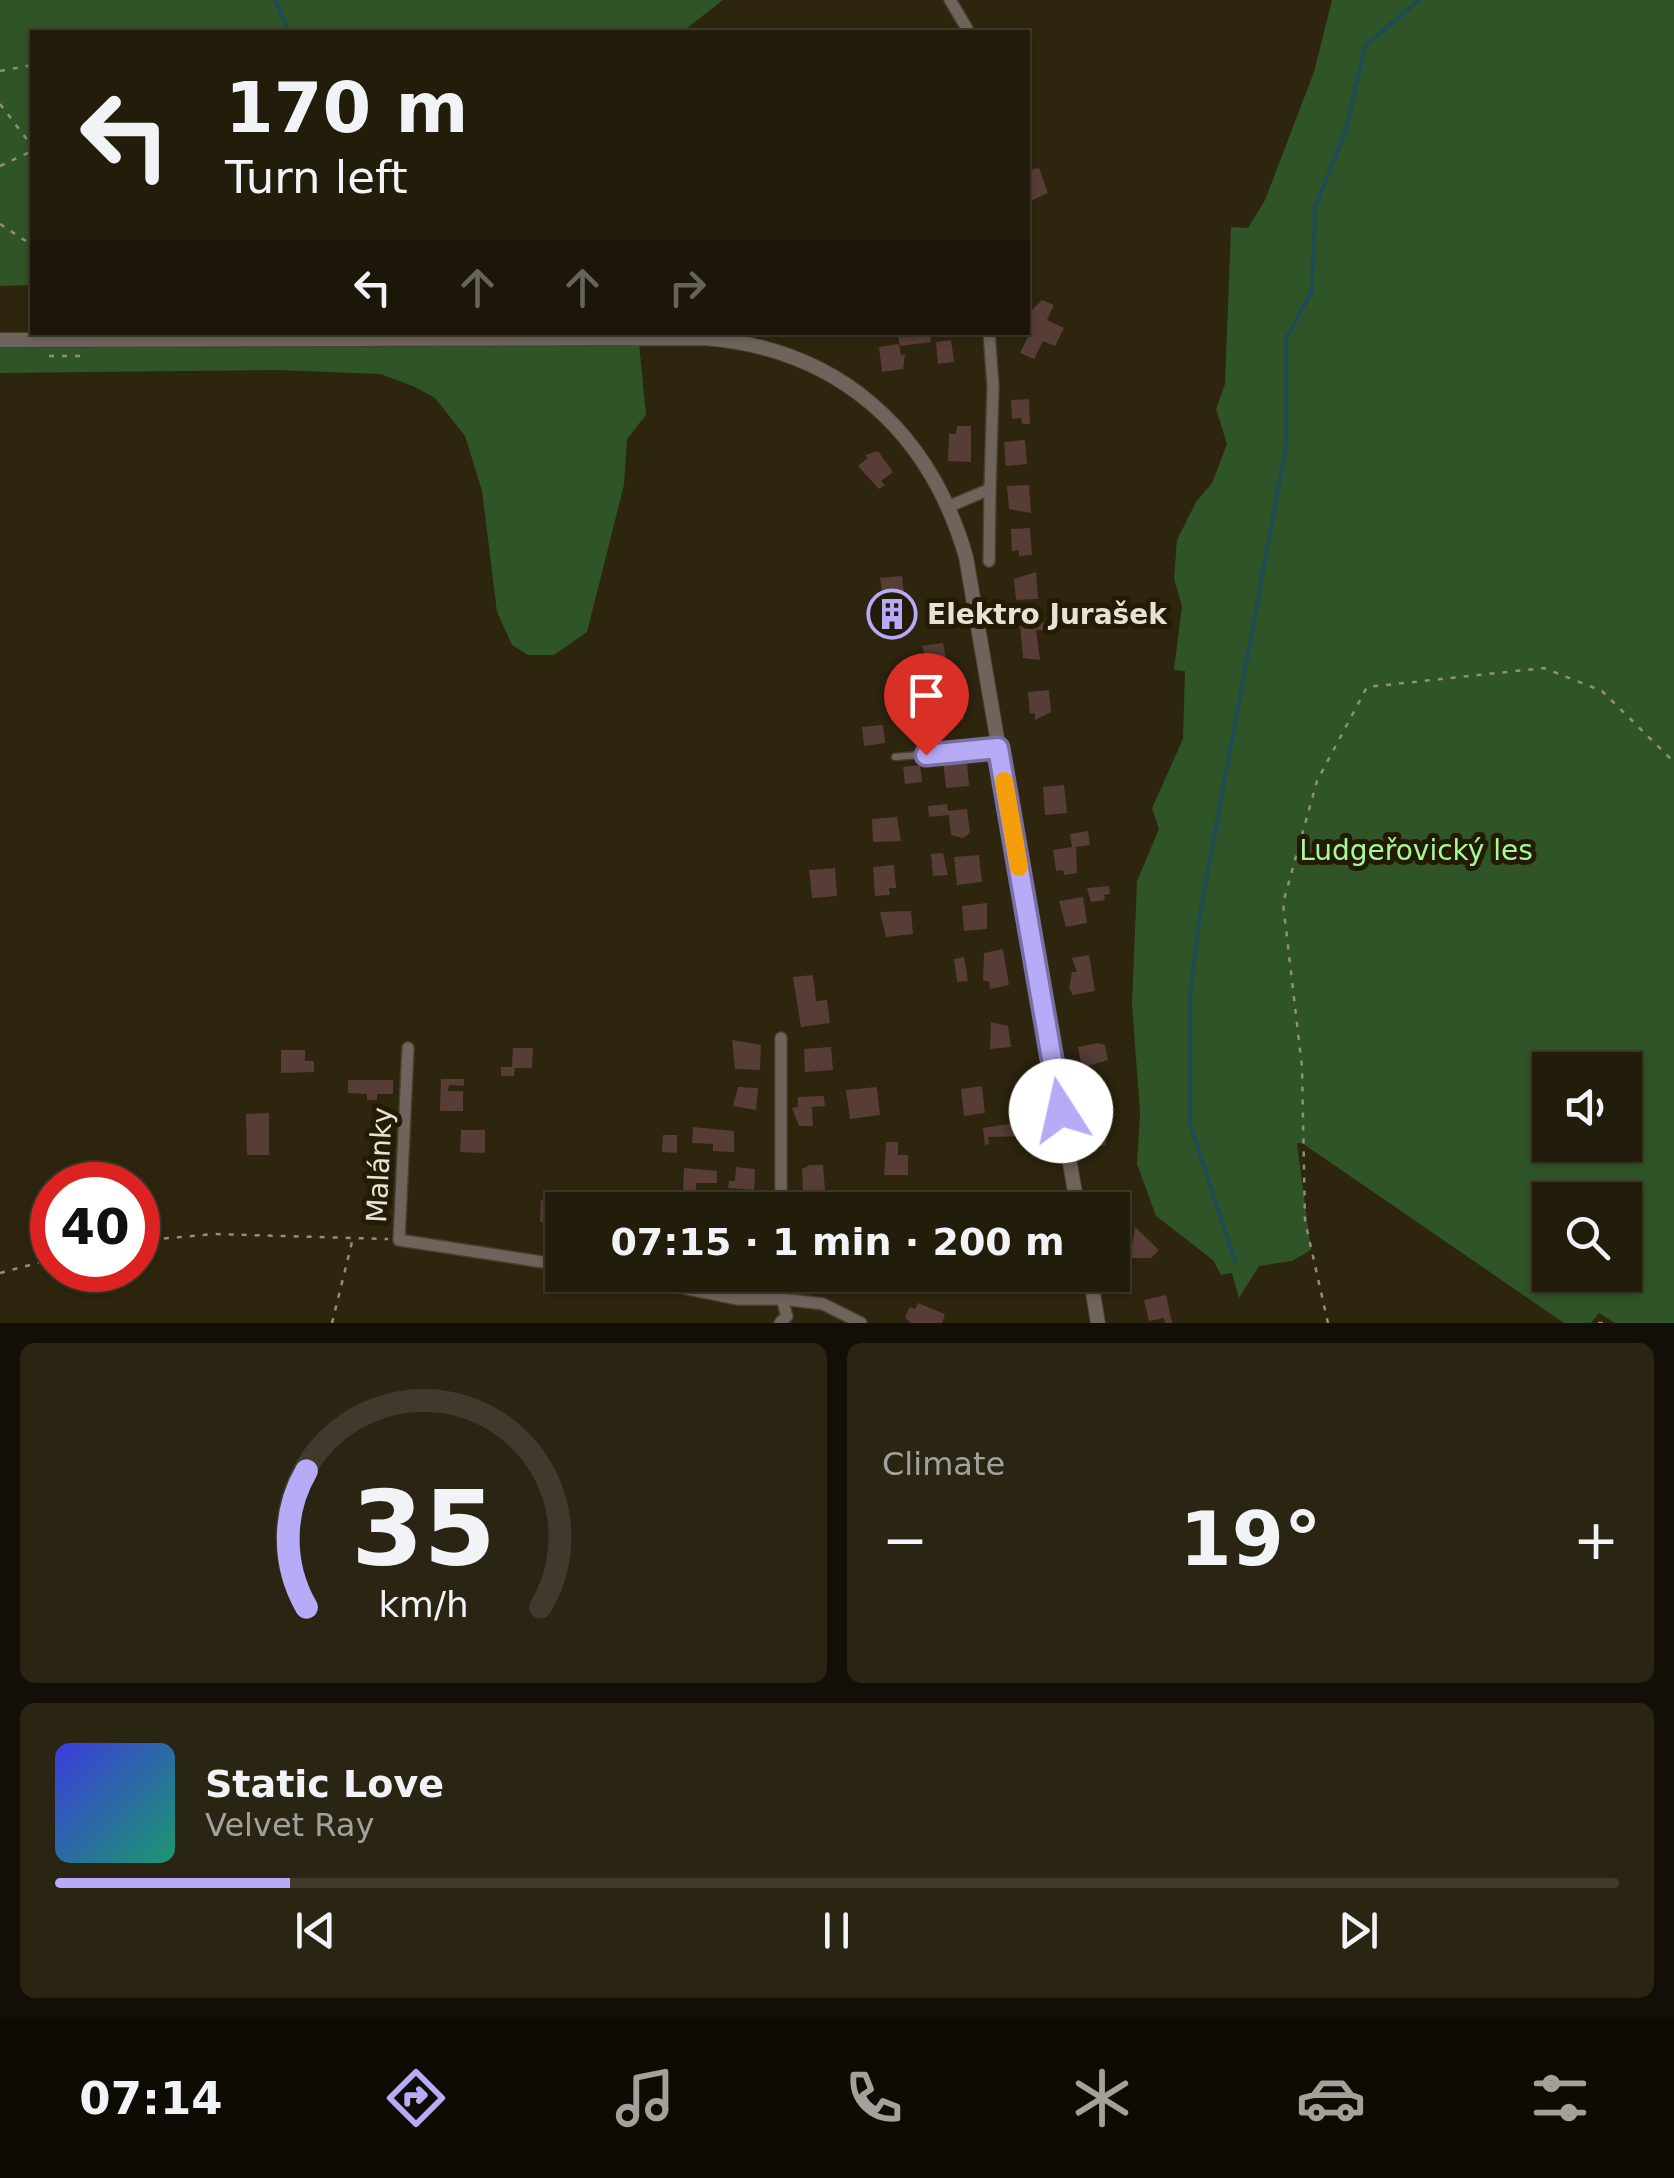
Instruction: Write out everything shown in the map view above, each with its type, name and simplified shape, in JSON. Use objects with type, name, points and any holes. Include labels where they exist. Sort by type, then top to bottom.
[{"type":"street","points":[[950,0],[968,30]]},
{"type":"street","points":[[989,335],[989,562]]},
{"type":"street","points":[[0,340],[674,338],[756,343],[791,354],[833,376],[907,439],[950,506],[966,556],[1075,1192]]},
{"type":"street","points":[[950,506],[990,488]]},
{"type":"street","points":[[780,1038],[781,1192]]},
{"type":"street","name":"Malánky","points":[[408,1048],[400,1240],[545,1262]]},
{"type":"street","points":[[703,1292],[737,1299],[823,1304],[861,1323]]},
{"type":"street","points":[[780,1323],[787,1316],[782,1292]]},
{"type":"street","points":[[1093,1292],[1098,1323]]},
{"type":"lane","points":[[895,758],[998,748]]},
{"type":"path","points":[[0,71],[30,65]]},
{"type":"path","points":[[0,104],[30,145]]},
{"type":"path","points":[[22,133],[30,131]]},
{"type":"path","points":[[0,166],[30,149]]},
{"type":"path","points":[[0,224],[30,244]]},
{"type":"path","points":[[1328,1323],[1304,1220],[1302,1067],[1283,902],[1316,781],[1367,687],[1544,668],[1602,690],[1674,762]]},
{"type":"path","points":[[160,1238],[186,1235],[400,1240]]},
{"type":"path","points":[[332,1323],[354,1238]]},
{"type":"path","points":[[0,1273],[30,1266]]},
{"type":"green space","points":[[0,0],[723,0],[685,30],[30,30],[30,285],[0,286]]},
{"type":"green space","name":"Ludgeřovický les","points":[[1332,0],[1674,0],[1674,1323],[1615,1323],[1599,1313],[1591,1323],[1564,1323],[1302,1143],[1297,1143],[1311,1250],[1292,1261],[1259,1266],[1239,1298],[1232,1273],[1221,1275],[1213,1260],[1156,1216],[1137,1164],[1140,1113],[1132,1004],[1137,881],[1159,829],[1152,808],[1183,739],[1185,671],[1174,670],[1182,606],[1174,579],[1177,540],[1196,502],[1212,483],[1227,444],[1216,409],[1225,384],[1231,227],[1248,228],[1265,200],[1314,72]]},
{"type":"green space","points":[[214,335],[638,335],[646,415],[627,439],[624,485],[587,632],[554,655],[528,655],[512,645],[497,612],[482,491],[465,436],[435,398],[413,386],[380,374],[278,370],[0,373],[0,340],[214,339]]},
{"type":"building","points":[[1039,168],[1048,193],[1030,201],[1030,170]]},
{"type":"building","points":[[1042,300],[1054,305],[1047,320],[1064,328],[1055,346],[1043,341],[1034,359],[1020,353],[1030,335],[1031,311]]},
{"type":"building","points":[[930,335],[931,342],[900,346],[898,336]]},
{"type":"building","points":[[951,340],[954,362],[938,364],[936,342]]},
{"type":"building","points":[[899,344],[901,355],[905,354],[903,369],[882,372],[879,347]]},
{"type":"building","points":[[1029,399],[1030,424],[1022,424],[1021,418],[1012,419],[1011,400]]},
{"type":"building","points":[[957,426],[971,426],[971,462],[948,461],[949,434],[956,434]]},
{"type":"building","points":[[1025,440],[1027,464],[1006,466],[1004,442]]},
{"type":"building","points":[[878,451],[893,472],[881,481],[885,485],[879,489],[858,466],[868,458],[865,455]]},
{"type":"building","points":[[1029,485],[1031,513],[1009,509],[1007,486]]},
{"type":"building","points":[[1030,528],[1032,555],[1019,556],[1019,550],[1012,551],[1011,529]]},
{"type":"building","points":[[1036,572],[1038,599],[1016,600],[1014,579]]},
{"type":"building","points":[[902,576],[904,593],[883,596],[880,578]]},
{"type":"building","name":"Elektro Jurašek","points":[[905,602],[908,622],[878,626],[876,605]]},
{"type":"building","points":[[1056,621],[1057,631],[1036,630],[1040,660],[1023,658],[1020,625]]},
{"type":"building","points":[[943,643],[947,664],[930,672],[922,646]]},
{"type":"building","points":[[1049,690],[1051,712],[1035,720],[1035,713],[1030,714],[1028,692]]},
{"type":"building","points":[[962,694],[964,719],[944,721],[937,699]]},
{"type":"building","points":[[883,725],[885,743],[864,746],[862,727]]},
{"type":"building","points":[[956,759],[956,764],[967,763],[969,786],[946,788],[943,760]]},
{"type":"building","points":[[920,765],[922,782],[905,784],[903,767]]},
{"type":"building","points":[[1064,785],[1067,813],[1045,815],[1043,787]]},
{"type":"building","points":[[947,804],[948,811],[967,809],[970,833],[963,838],[951,835],[949,815],[929,817],[928,806]]},
{"type":"building","points":[[897,817],[901,841],[873,842],[872,819]]},
{"type":"building","points":[[1088,831],[1090,845],[1076,847],[1077,873],[1064,875],[1063,870],[1056,871],[1053,850],[1072,847],[1070,834]]},
{"type":"building","points":[[943,853],[948,875],[933,876],[931,854]]},
{"type":"building","points":[[979,855],[982,882],[957,885],[954,857]]},
{"type":"building","points":[[894,865],[896,888],[889,888],[890,895],[875,896],[873,867]]},
{"type":"building","points":[[835,868],[837,896],[812,898],[809,870]]},
{"type":"building","points":[[1109,886],[1110,894],[1104,895],[1105,900],[1091,902],[1087,888]]},
{"type":"building","points":[[1083,897],[1087,923],[1066,927],[1059,901]]},
{"type":"building","points":[[987,903],[987,929],[964,931],[962,906]]},
{"type":"building","points":[[911,911],[913,934],[886,937],[880,912]]},
{"type":"building","points":[[1003,949],[1009,985],[990,989],[989,982],[983,980],[984,953]]},
{"type":"building","points":[[1089,955],[1095,991],[1073,995],[1069,988],[1072,972],[1077,972],[1072,958]]},
{"type":"building","points":[[964,957],[968,981],[957,982],[954,959]]},
{"type":"building","points":[[813,975],[816,1001],[827,1000],[830,1023],[801,1027],[793,977]]},
{"type":"building","points":[[991,1022],[1008,1026],[1011,1047],[990,1049]]},
{"type":"building","points":[[732,1040],[761,1045],[760,1070],[735,1069]]},
{"type":"building","points":[[1105,1045],[1108,1060],[1082,1068],[1078,1047]]},
{"type":"building","points":[[831,1047],[833,1070],[805,1072],[804,1049]]},
{"type":"building","points":[[513,1048],[533,1048],[532,1068],[515,1068],[514,1076],[501,1076],[501,1067],[512,1067]]},
{"type":"building","points":[[281,1050],[305,1050],[305,1061],[314,1061],[314,1072],[281,1073]]},
{"type":"building","points":[[441,1079],[464,1079],[464,1086],[449,1085],[448,1091],[463,1091],[463,1111],[440,1111]]},
{"type":"building","points":[[348,1080],[393,1080],[393,1094],[377,1094],[377,1100],[367,1100],[367,1094],[348,1093]]},
{"type":"building","points":[[982,1086],[985,1113],[964,1116],[961,1089]]},
{"type":"building","points":[[738,1087],[758,1088],[756,1110],[733,1106]]},
{"type":"building","points":[[877,1087],[880,1115],[850,1119],[846,1090]]},
{"type":"building","points":[[824,1096],[825,1106],[812,1107],[813,1126],[799,1126],[792,1108],[798,1107],[798,1097]]},
{"type":"building","points":[[269,1113],[269,1155],[247,1155],[246,1114]]},
{"type":"building","points":[[1033,1120],[1035,1136],[988,1137],[989,1144],[985,1145],[983,1128]]},
{"type":"building","points":[[1104,1121],[1106,1145],[1090,1148],[1087,1131],[1094,1130],[1092,1123]]},
{"type":"building","points":[[693,1127],[734,1131],[734,1152],[713,1151],[713,1144],[692,1143]]},
{"type":"building","points":[[461,1130],[485,1130],[485,1153],[460,1152]]},
{"type":"building","points":[[663,1135],[677,1135],[677,1153],[662,1152]]},
{"type":"building","points":[[886,1142],[898,1142],[898,1155],[908,1155],[908,1175],[884,1175]]},
{"type":"building","points":[[823,1165],[825,1190],[803,1191],[802,1169]]},
{"type":"building","points":[[736,1167],[755,1169],[754,1190],[728,1188],[729,1181],[735,1181]]},
{"type":"building","points":[[684,1168],[717,1171],[717,1183],[696,1183],[696,1192],[683,1192]]},
{"type":"building","points":[[541,1200],[545,1200],[545,1222],[540,1222]]},
{"type":"building","points":[[1135,1227],[1159,1250],[1151,1258],[1130,1258]]},
{"type":"building","points":[[1166,1295],[1172,1323],[1165,1323],[1164,1318],[1149,1321],[1144,1300]]},
{"type":"building","points":[[918,1303],[945,1314],[942,1323],[910,1323],[905,1317],[910,1307],[915,1309]]},
{"type":"waterway","points":[[275,0],[288,30]]},
{"type":"waterway","points":[[1235,1261],[1190,1124],[1190,998],[1199,920],[1286,446],[1286,339],[1312,290],[1315,207],[1346,130],[1365,46],[1419,0]]},
{"type":"slow traffic","points":[[1004,781],[1019,867]]},
{"type":"place","name":"Elektro Jurašek","points":[[892,614]]},
{"type":"route","points":[[926,755],[998,748],[1061,1111]]}]
